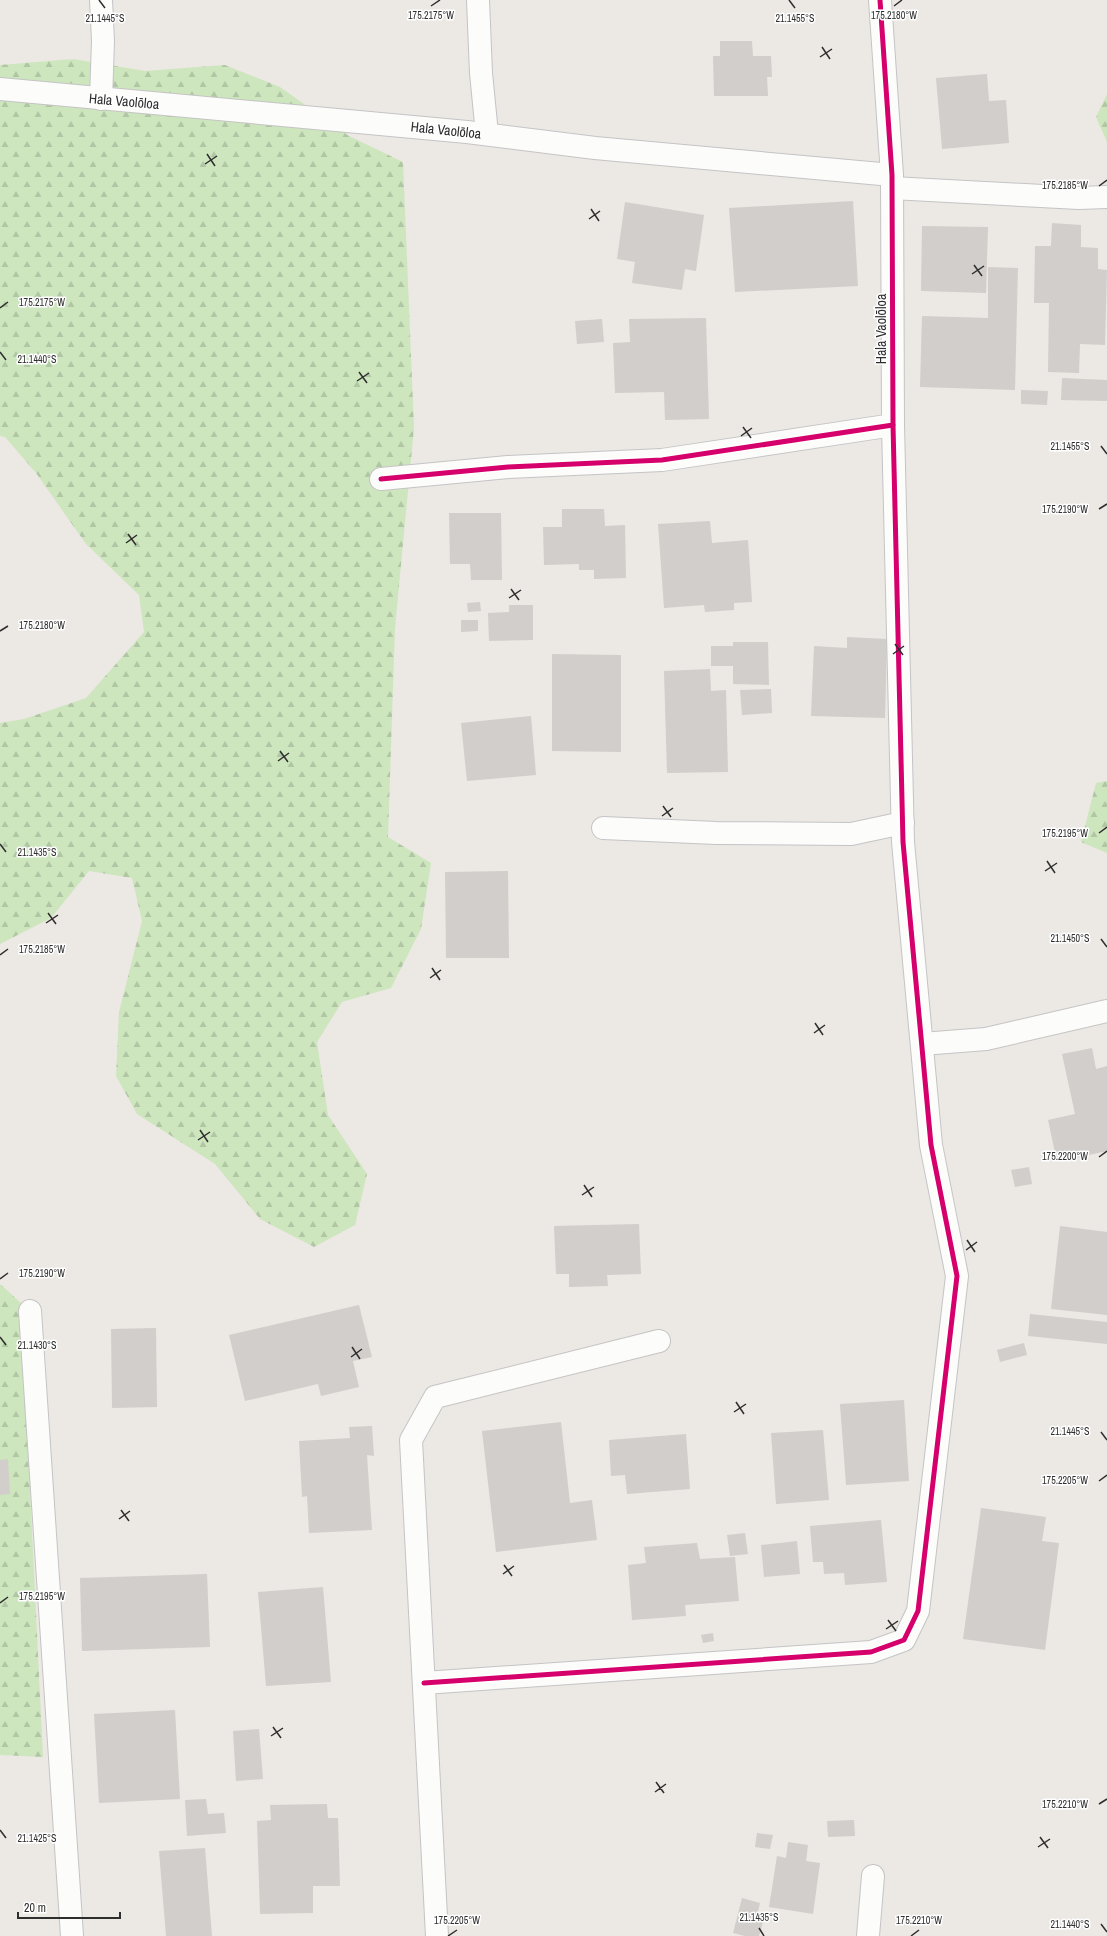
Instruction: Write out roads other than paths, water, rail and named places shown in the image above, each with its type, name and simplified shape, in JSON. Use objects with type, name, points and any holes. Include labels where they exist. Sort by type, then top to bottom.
[{"type":"street","points":[[100,99],[103,41],[101,0]]},
{"type":"street","points":[[478,0],[481,73],[487,134]]},
{"type":"street","name":"Hala Vaolōloa","points":[[424,1683],[871,1652],[904,1640],[918,1611],[957,1276],[931,1145],[903,823],[893,425],[892,182],[880,0]]},
{"type":"street","name":"Hala Vaolōloa","points":[[0,89],[487,134],[892,182]]},
{"type":"street","points":[[892,182],[1079,198],[1107,197]]},
{"type":"street","points":[[381,480],[508,466],[662,460],[893,425]]},
{"type":"street","points":[[603,828],[716,833],[851,834],[903,823]]},
{"type":"street","points":[[922,1044],[986,1039],[1107,1011]]},
{"type":"street","points":[[30,1311],[72,1936]]},
{"type":"street","points":[[437,1936],[411,1440],[435,1397],[659,1341]]},
{"type":"street","points":[[868,1936],[874,1876]]}]
